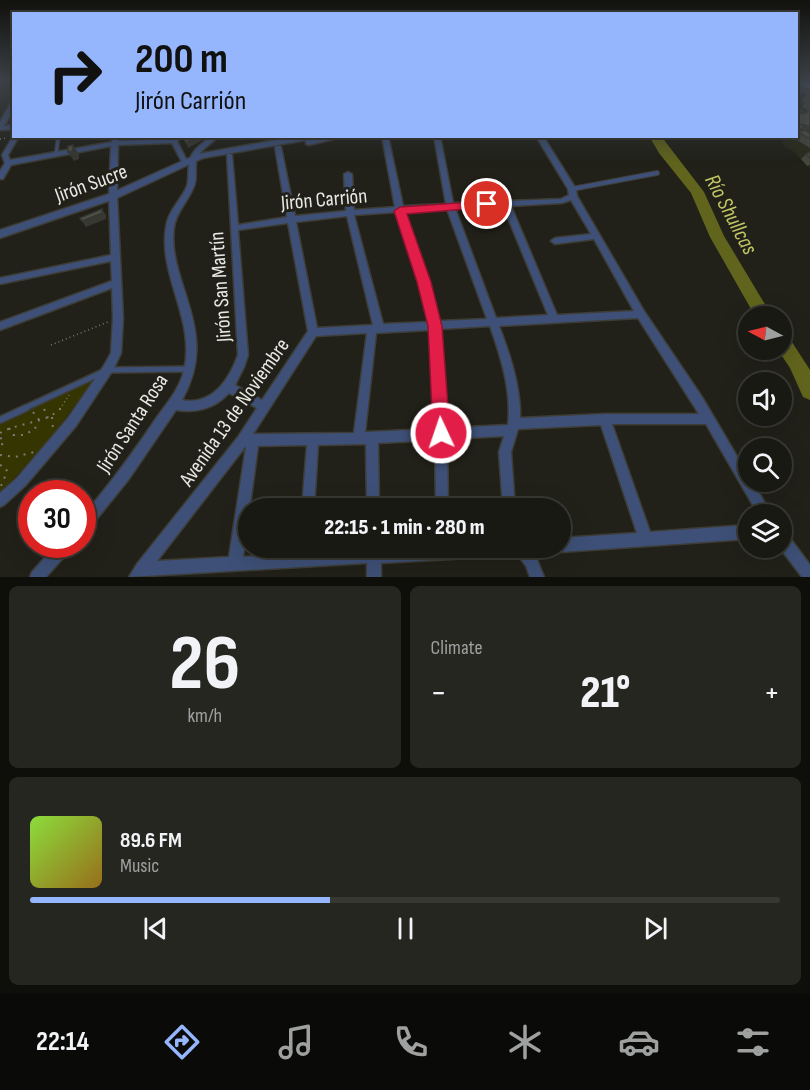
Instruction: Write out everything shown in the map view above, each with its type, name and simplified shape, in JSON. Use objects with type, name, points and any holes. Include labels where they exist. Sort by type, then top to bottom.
[{"type":"street","points":[[0,128],[11,108]]},
{"type":"street","points":[[8,163],[5,155],[15,138]]},
{"type":"street","points":[[8,163],[56,155],[115,140],[177,139],[189,161],[214,138]]},
{"type":"street","name":"Jirón Sucre","points":[[0,234],[113,196],[189,161],[210,154],[304,138]]},
{"type":"street","name":"Jirón Sucre","points":[[189,161],[330,138]]},
{"type":"street","points":[[385,138],[400,211],[421,272],[435,326],[442,498]]},
{"type":"street","points":[[437,138],[450,206],[505,354],[515,407],[513,427],[505,452],[509,498]]},
{"type":"street","points":[[540,138],[642,314],[759,504]]},
{"type":"street","points":[[0,501],[21,482],[72,422],[116,353],[118,318],[113,196],[115,140]]},
{"type":"street","name":"Avenida 13 de Noviembre","points":[[139,573],[248,440],[263,406],[313,332],[278,147]]},
{"type":"street","name":"Jirón San Martín","points":[[229,154],[244,348],[236,377],[229,388]]},
{"type":"street","name":"Jirón Santa Rosa","points":[[96,511],[114,491],[173,404],[190,369],[191,342],[186,304],[169,245],[171,222],[194,178],[189,161]]},
{"type":"street","points":[[0,177],[8,163]]},
{"type":"street","points":[[348,174],[350,213],[376,329],[359,438]]},
{"type":"street","name":"Jirón Carrión","points":[[234,228],[292,218],[350,213],[562,201],[572,193]]},
{"type":"street","points":[[506,204],[554,319]]},
{"type":"street","points":[[555,241],[596,236]]},
{"type":"street","points":[[0,281],[115,257]]},
{"type":"street","points":[[0,326],[117,283]]},
{"type":"street","points":[[313,332],[642,314]]},
{"type":"street","points":[[173,404],[186,408],[198,408],[229,388],[263,406]]},
{"type":"street","points":[[235,564],[248,440],[372,438],[605,419],[708,419]]},
{"type":"street","points":[[605,419],[646,539]]},
{"type":"street","points":[[372,438],[373,498]]},
{"type":"street","points":[[309,498],[314,440]]},
{"type":"street","points":[[571,544],[738,533]]},
{"type":"street","points":[[792,552],[810,576]]},
{"type":"street","points":[[37,577],[54,558]]},
{"type":"street","points":[[139,573],[276,558]]},
{"type":"street","points":[[374,558],[374,577]]},
{"type":"street","points":[[528,558],[537,577]]},
{"type":"lane","points":[[56,155],[58,139]]},
{"type":"lane","points":[[572,193],[657,173]]},
{"type":"lane","points":[[0,420],[107,370],[190,369]]},
{"type":"path","points":[[51,345],[118,318]]},
{"type":"path","points":[[0,433],[28,421],[52,417],[66,403],[69,389]]},
{"type":"path","points":[[30,406],[43,407],[48,419]]},
{"type":"path","points":[[52,417],[52,430],[58,429],[53,435]]},
{"type":"path","points":[[9,428],[13,435],[24,435],[35,429],[37,421]]},
{"type":"path","points":[[0,438],[4,440],[0,449]]},
{"type":"path","points":[[0,455],[8,457],[21,456],[32,451],[37,453]]},
{"type":"path","points":[[0,465],[7,472],[0,487]]},
{"type":"shaded area","points":[[798,108],[810,108],[810,169],[794,152],[784,146],[780,138],[798,138]]},
{"type":"shaded area","points":[[97,376],[53,435],[0,494],[0,422]]},
{"type":"building","points":[[798,109],[803,111],[799,112],[802,114],[810,111],[810,126],[800,124],[805,127],[799,129]]},
{"type":"building","points":[[805,130],[810,133],[810,139],[798,132]]},
{"type":"building","points":[[184,138],[193,138],[186,143]]},
{"type":"building","points":[[73,145],[73,151],[68,152],[68,146]]},
{"type":"building","points":[[102,209],[102,213],[82,221],[80,218]]},
{"type":"waterway","name":"Río Shullcas","points":[[656,138],[697,192],[717,237],[758,306]]},
{"type":"waterway","name":"Río Shullcas","points":[[792,356],[810,391]]},
{"type":"route","points":[[441,433],[435,326],[424,282],[400,211],[487,204]]}]
